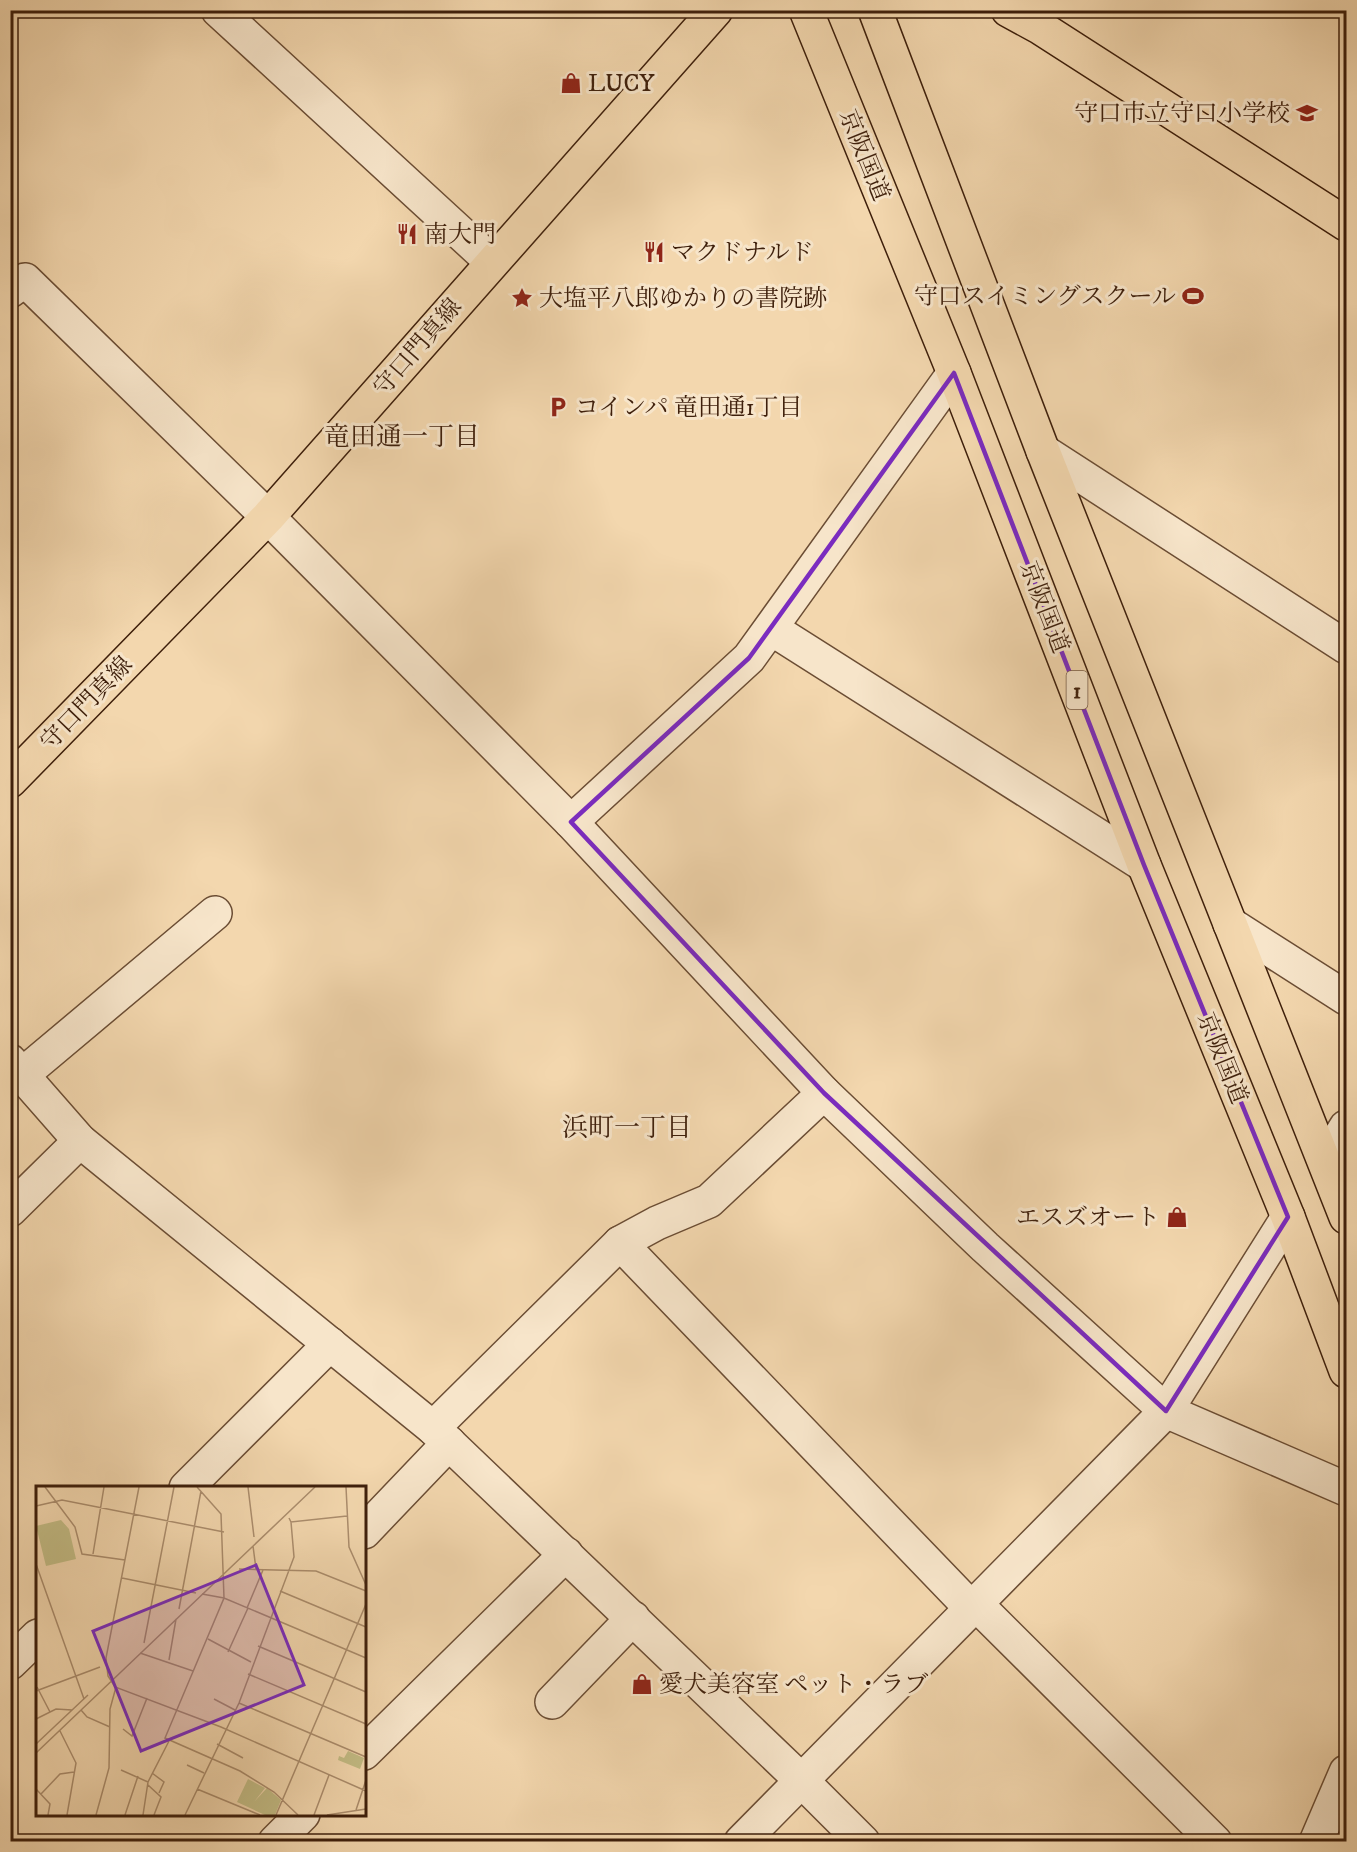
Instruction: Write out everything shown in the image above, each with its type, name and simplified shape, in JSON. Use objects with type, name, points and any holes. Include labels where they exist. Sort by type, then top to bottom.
[{"type":"main road","name":"守口門真線","points":[[10,781],[268,517],[716,10]]},
{"type":"main road","name":"京阪国道","points":[[806,10],[954,373],[1144,865],[1288,1217],[1347,1371]]},
{"type":"main road","points":[[875,10],[1043,451],[1347,1217]]},
{"type":"main road","points":[[1008,10],[1041,28],[1347,224]]},
{"type":"street","points":[[218,10],[492,262]]},
{"type":"street","points":[[10,291],[25,280],[268,517],[571,822],[824,1093],[985,1246],[1166,1411],[1347,1488]]},
{"type":"street","points":[[571,822],[749,658],[954,373]]},
{"type":"street","points":[[1043,451],[1347,646]]},
{"type":"street","points":[[772,629],[1144,865]]},
{"type":"street","points":[[215,913],[16,1068],[80,1141],[441,1436],[633,1618],[863,1842]]},
{"type":"street","points":[[1230,924],[1347,998]]},
{"type":"street","points":[[366,1530],[441,1436],[620,1243],[657,1223],[709,1201],[824,1093]]},
{"type":"street","points":[[1325,1160],[1347,1127]]},
{"type":"street","points":[[10,1210],[80,1141]]},
{"type":"street","points":[[741,1842],[1166,1411],[1288,1217]]},
{"type":"street","points":[[620,1243],[973,1606],[1215,1842]]},
{"type":"street","points":[[188,1486],[330,1344]]},
{"type":"street","points":[[366,1751],[566,1554]]},
{"type":"street","points":[[552,1701],[633,1618]]},
{"type":"street","points":[[10,1663],[36,1638]]},
{"type":"street","points":[[1321,1840],[1347,1772]]},
{"type":"street","points":[[275,1842],[302,1816]]},
{"type":"highlighted area","points":[[954,373],[1144,865],[1288,1217],[1166,1411],[824,1093],[571,822],[749,658]]},
{"type":"place","name":"LUCY","points":[[571,83]]},
{"type":"place","name":"守口市立守口小学校","points":[[1307,113]]},
{"type":"place","name":"南大門","points":[[407,234]]},
{"type":"place","name":"マクドナルド","points":[[654,252]]},
{"type":"place","name":"守口スイミングスクール","points":[[1193,296]]},
{"type":"place","name":"大塩平八郎ゆかりの書院跡","points":[[522,298]]},
{"type":"place","name":"コインパ 竜田通1丁目","points":[[558,407]]},
{"type":"place","name":"エスズオート","points":[[1177,1217]]},
{"type":"place","name":"愛犬美容室 ペット・ラブ","points":[[642,1684]]},
{"type":"district","name":"竜田通一丁目","points":[[402,436]]},
{"type":"district","name":"浜町一丁目","points":[[627,1127]]}]
